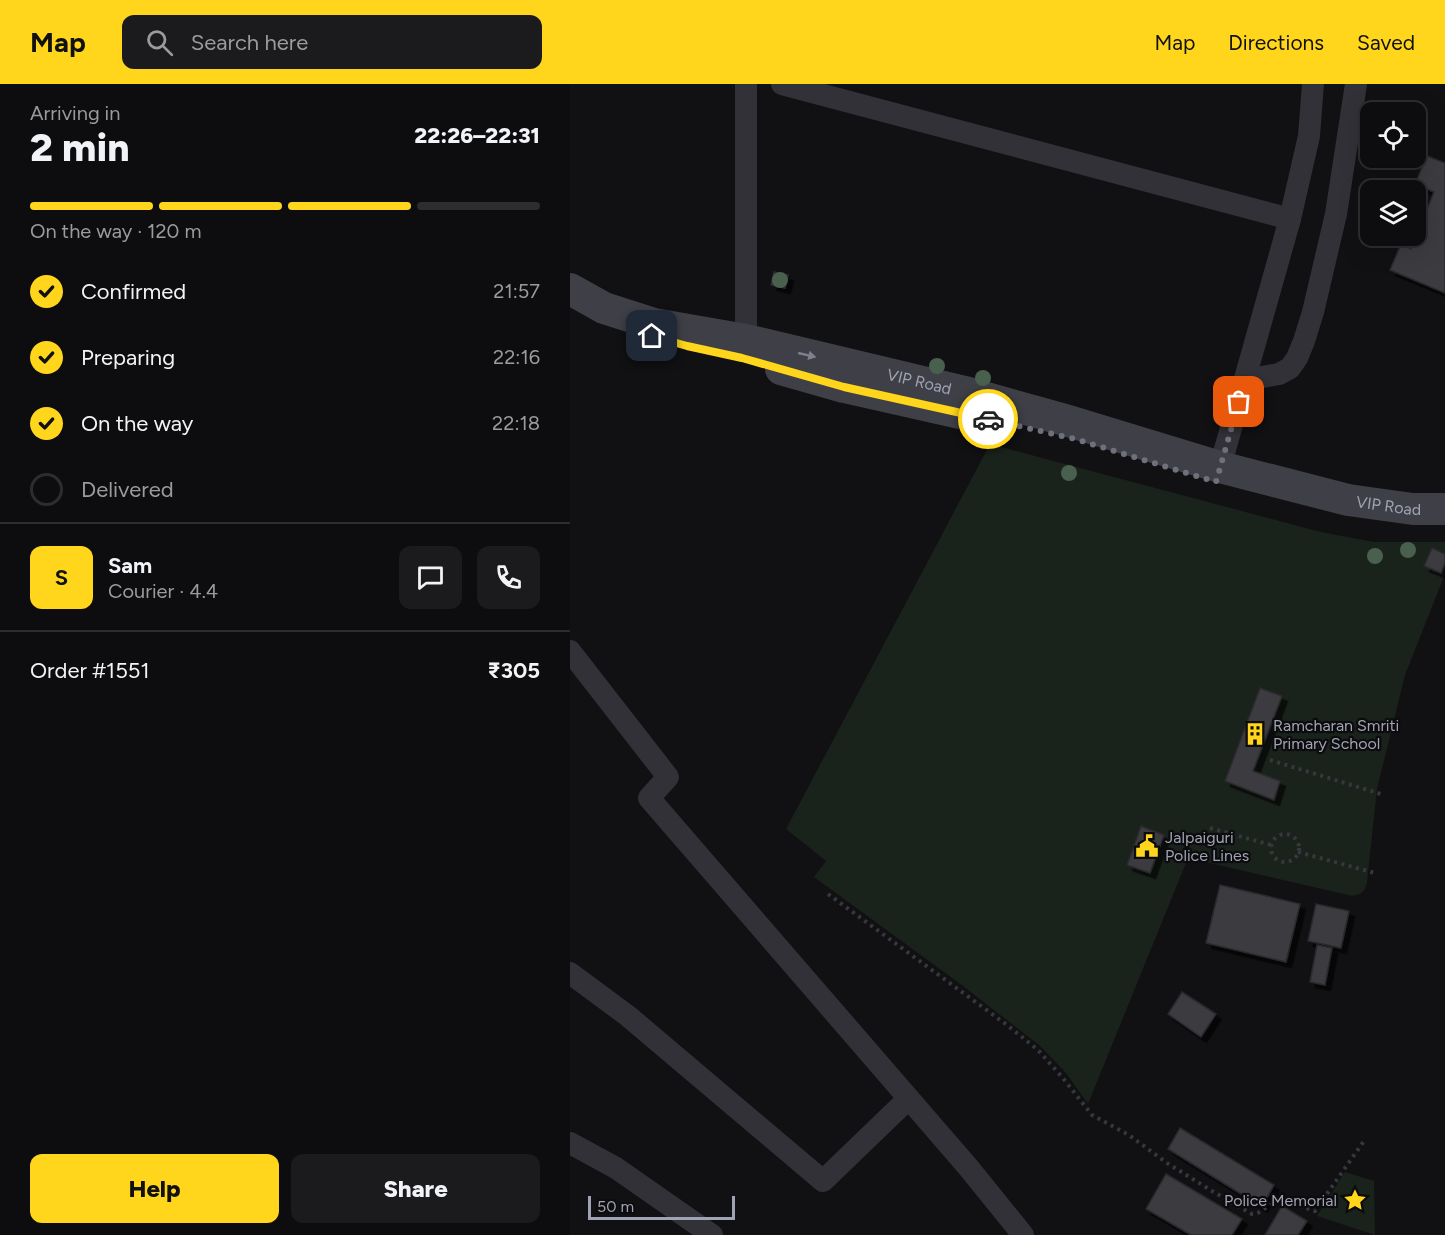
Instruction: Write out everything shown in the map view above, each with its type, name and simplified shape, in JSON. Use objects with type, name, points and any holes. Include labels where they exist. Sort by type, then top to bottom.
[{"type":"street","points":[[746,84],[746,340]]},
{"type":"street","points":[[782,84],[1290,219]]},
{"type":"street","points":[[1218,474],[1290,219],[1309,136],[1313,84]]},
{"type":"street","points":[[1245,380],[1279,374],[1290,368],[1304,341],[1336,214],[1356,84]]},
{"type":"street","name":"VIP Road","points":[[570,289],[602,313],[661,339],[742,358],[844,387],[1218,474],[1348,500],[1413,509],[1445,509]]},
{"type":"street","name":"VIP Road","points":[[570,303],[602,313],[746,340],[965,392],[1065,420],[1218,474],[1246,491],[1346,512],[1409,519],[1445,520]]},
{"type":"street","points":[[570,651],[668,777],[649,798],[968,1167],[1023,1235]]},
{"type":"street","points":[[570,974],[628,1016],[823,1181],[908,1099]]},
{"type":"street","points":[[570,1143],[616,1168],[712,1235]]},
{"type":"path","points":[[1269,760],[1384,795]]},
{"type":"path","points":[[1210,828],[1271,845]]},
{"type":"path","points":[[1280,835],[1288,835],[1298,843],[1298,852],[1293,860],[1284,862],[1275,858],[1271,845],[1280,835]]},
{"type":"path","points":[[1298,852],[1375,873]]},
{"type":"path","points":[[828,894],[1038,1050],[1092,1115],[1129,1135],[1167,1163],[1252,1214],[1257,1214],[1271,1205],[1287,1202],[1315,1211],[1364,1141]]},
{"type":"shaded area","points":[[990,444],[1321,532],[1374,542],[1445,542],[1445,574],[1405,675],[1377,789],[1367,882],[1364,890],[1352,896],[1188,858],[1088,1104],[1066,1073],[1040,1046],[963,986],[814,877],[826,861],[786,829]]},
{"type":"shaded area","points":[[1345,1172],[1374,1181],[1375,1235],[1317,1216]]},
{"type":"building","points":[[1427,156],[1445,163],[1445,293],[1390,270],[1400,246],[1411,249],[1412,246],[1426,246],[1426,212],[1434,192],[1426,189],[1426,180],[1417,180],[1422,168],[1426,168]]},
{"type":"building","points":[[774,272],[788,275],[785,288],[771,285]]},
{"type":"building","points":[[1432,548],[1445,554],[1445,563],[1441,573],[1424,566]]},
{"type":"building","name":"Ramcharan Smriti Primary School","points":[[1260,688],[1282,696],[1253,771],[1280,781],[1274,800],[1225,781]]},
{"type":"building","points":[[1141,826],[1164,835],[1150,873],[1127,865]]},
{"type":"building","points":[[1220,885],[1300,904],[1286,962],[1206,943]]},
{"type":"building","points":[[1316,904],[1349,911],[1341,948],[1308,941]]},
{"type":"building","points":[[1317,945],[1332,948],[1325,985],[1310,982]]},
{"type":"building","points":[[1182,992],[1216,1014],[1201,1037],[1168,1014]]},
{"type":"building","points":[[1180,1128],[1274,1185],[1262,1207],[1168,1149]]},
{"type":"building","points":[[1166,1174],[1242,1219],[1232,1235],[1191,1235],[1146,1209]]},
{"type":"building","points":[[1282,1206],[1307,1221],[1298,1235],[1265,1235]]},
{"type":"way so far","points":[[988,419],[1075,439],[1216,482],[1239,402]]},
{"type":"place","name":"Ramcharan Smriti Primary School","points":[[1255,734]]},
{"type":"place","name":"Jalpaiguri Police Lines","points":[[1147,846]]},
{"type":"place","name":"Police Memorial","points":[[1355,1200]]},
{"type":"route","points":[[652,336],[742,358],[844,387],[988,419]]}]
